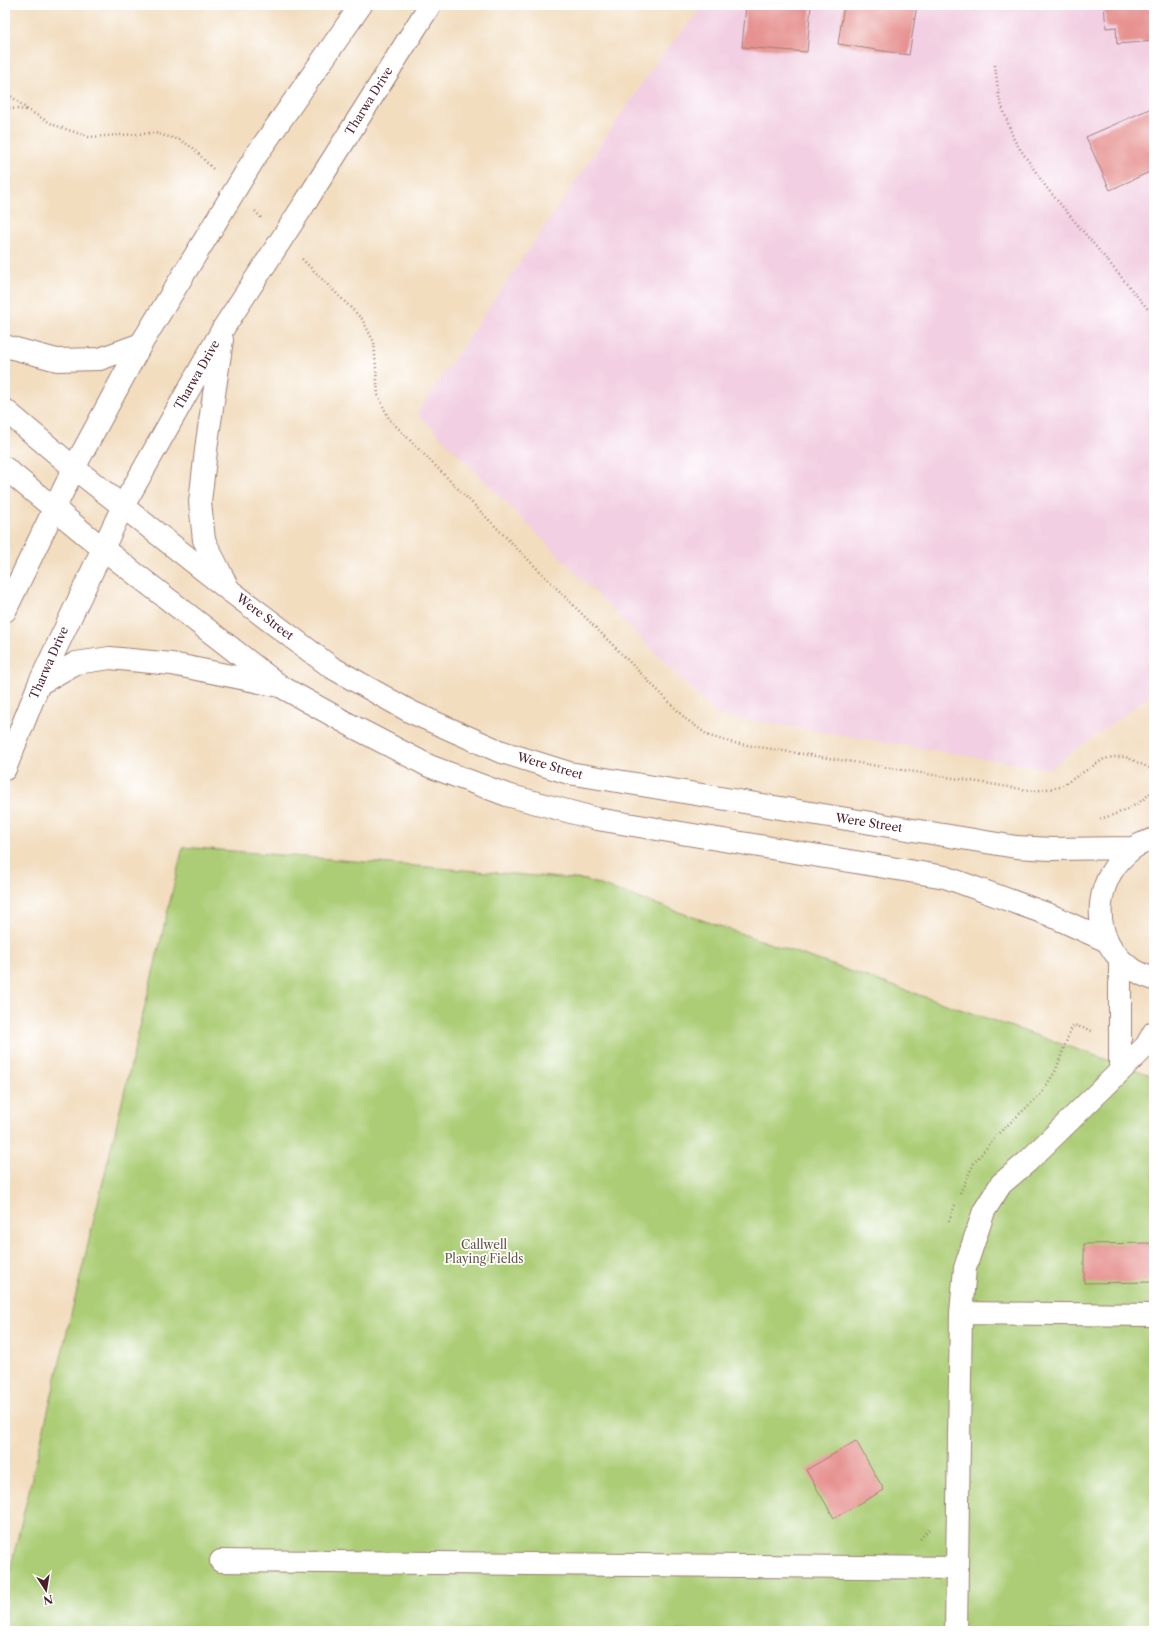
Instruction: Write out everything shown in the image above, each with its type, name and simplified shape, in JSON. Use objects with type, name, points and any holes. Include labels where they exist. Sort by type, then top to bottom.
[{"type":"street","points":[[5,611],[74,468],[140,344],[257,154],[361,5]]},
{"type":"street","name":"Tharwa Drive","points":[[5,768],[39,684],[123,506],[224,327],[307,200],[430,5]]},
{"type":"street","points":[[224,327],[207,442],[200,502],[204,540],[229,590]]},
{"type":"street","points":[[5,346],[57,360],[100,359],[140,344]]},
{"type":"street","name":"Were Street","points":[[5,410],[74,468],[229,590],[331,667],[411,712],[499,751],[569,773],[1016,847],[1051,849],[1133,848]]},
{"type":"street","points":[[5,468],[102,548],[280,686],[428,766],[507,795],[605,820],[945,877],[1050,915],[1107,941]]},
{"type":"street","points":[[39,684],[76,663],[110,658],[172,664],[280,686]]},
{"type":"street","points":[[1154,839],[1133,848],[1117,862],[1106,880],[1101,900],[1101,921],[1107,941],[1120,960],[1138,973],[1154,979]]},
{"type":"street","points":[[1120,960],[1120,1070]]},
{"type":"street","points":[[956,1631],[961,1313],[965,1268],[984,1211],[1001,1184],[1027,1162],[1146,1046],[1154,1032]]},
{"type":"street","points":[[961,1313],[1154,1315]]},
{"type":"street","points":[[221,1560],[957,1568]]},
{"type":"path","points":[[995,65],[999,98],[1014,140],[1046,187],[1147,308],[1154,314]]},
{"type":"path","points":[[5,91],[28,110],[54,125],[89,137],[155,133],[180,140],[193,148],[215,170]]},
{"type":"path","points":[[5,108],[28,110]]},
{"type":"path","points":[[253,209],[264,220]]},
{"type":"path","points":[[297,253],[362,320],[374,342],[378,395],[389,419],[686,719],[709,736],[734,743],[1034,791],[1060,787],[1104,759],[1113,757],[1126,757],[1154,770]]},
{"type":"path","points":[[1097,820],[1126,811],[1144,800],[1154,789]]},
{"type":"shaded area","points":[[704,5],[1154,5],[1154,693],[1049,769],[717,715],[417,413],[661,56]]},
{"type":"green space","name":"Callwell Playing Fields","points":[[183,847],[586,880],[1154,1076],[1154,1631],[5,1631],[5,1591]]},
{"type":"building","points":[[746,5],[811,5],[807,52],[742,47]]},
{"type":"building","points":[[844,5],[917,5],[909,55],[838,44]]},
{"type":"building","points":[[1104,5],[1154,5],[1154,41],[1117,44],[1116,27],[1106,28]]},
{"type":"building","points":[[1154,107],[1154,170],[1110,190],[1086,137]]},
{"type":"building","points":[[1154,1243],[1154,1282],[1084,1283],[1084,1244]]},
{"type":"building","points":[[856,1441],[884,1490],[834,1518],[806,1470]]},
{"type":"building","points":[[487,1627],[536,1627],[536,1631],[487,1631]]}]
